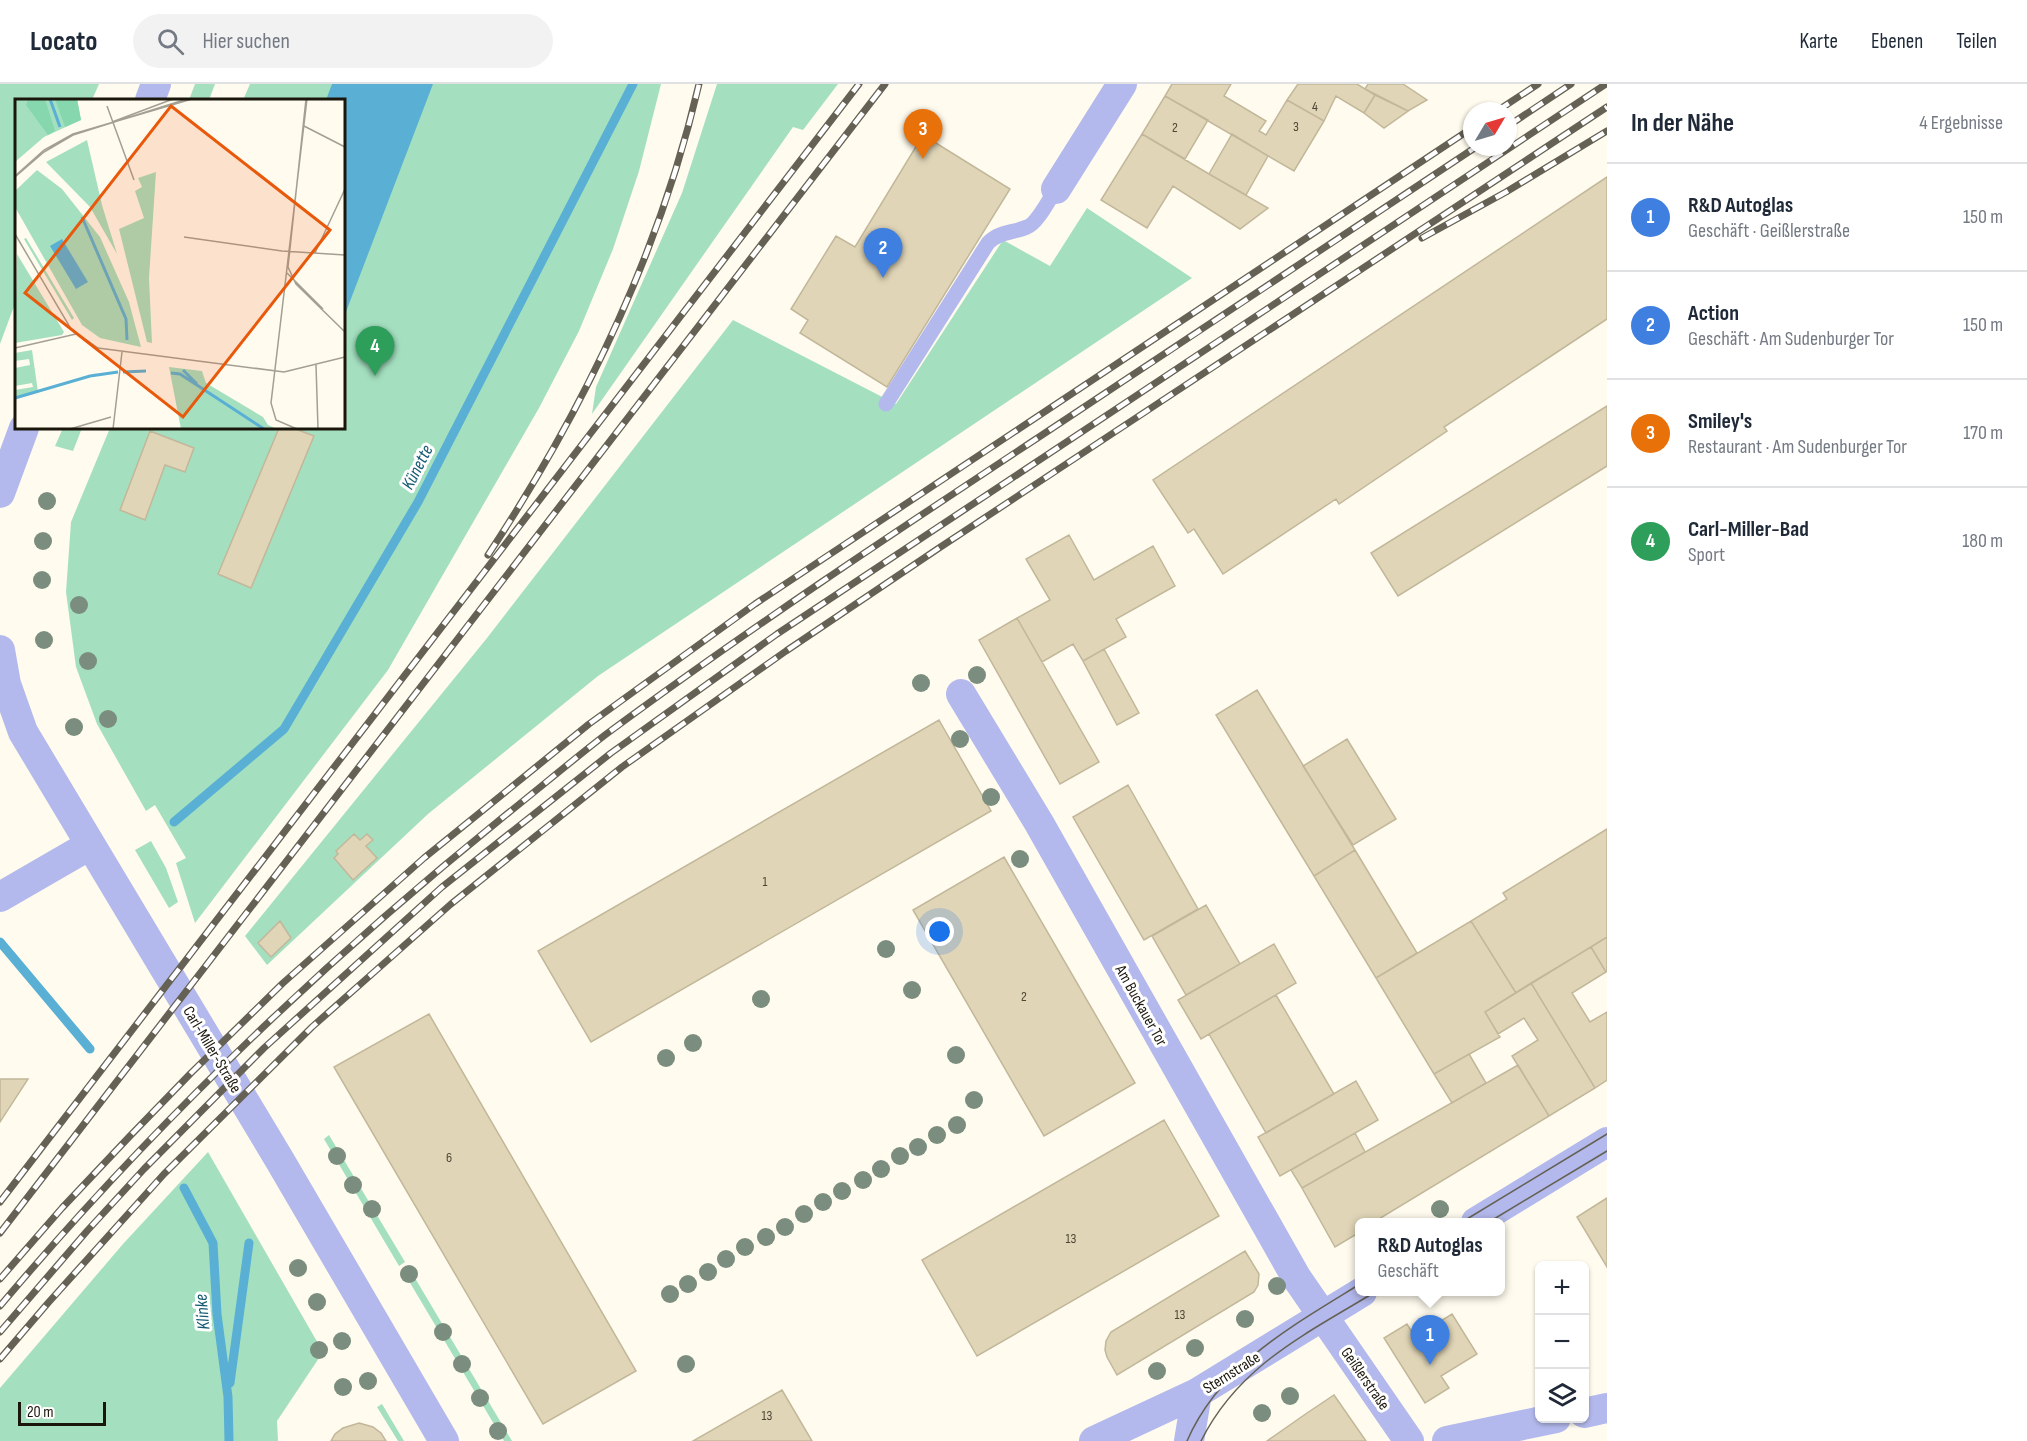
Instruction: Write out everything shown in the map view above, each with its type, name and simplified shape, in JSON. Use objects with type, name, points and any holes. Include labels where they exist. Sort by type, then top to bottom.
[{"type":"street","points":[[150,99],[156,84]]},
{"type":"street","points":[[1056,189],[1122,84]]},
{"type":"street","points":[[0,493],[24,429]]},
{"type":"street","name":"Carl-Miller-Straße","points":[[0,650],[6,684],[23,732],[279,1159],[444,1441]]},
{"type":"street","name":"Am Buckauer Tor","points":[[962,694],[1039,823],[1263,1221],[1296,1277],[1322,1315]]},
{"type":"street","points":[[0,897],[90,844]]},
{"type":"street","points":[[1483,1218],[1607,1142]]},
{"type":"street","name":"Sternstraße","points":[[1094,1441],[1197,1393],[1355,1296]]},
{"type":"street","name":"Geißlerstraße","points":[[1322,1315],[1409,1441]]},
{"type":"street","points":[[1188,1441],[1197,1393]]},
{"type":"street","points":[[1589,1412],[1607,1408]]},
{"type":"street","points":[[1447,1441],[1537,1423]]},
{"type":"lane","points":[[886,404],[988,243],[1000,234],[1033,224],[1056,189]]},
{"type":"green space","points":[[0,84],[99,84],[92,99],[15,99],[15,304],[0,344]]},
{"type":"green space","points":[[195,84],[215,84],[209,99],[189,99]]},
{"type":"green space","points":[[250,84],[661,84],[639,171],[613,249],[579,331],[539,408],[388,670],[195,923],[176,863],[186,858],[155,805],[146,811],[97,724],[76,667],[66,592],[71,522],[110,429],[345,429],[345,99],[243,99]]},
{"type":"green space","points":[[717,84],[838,84],[803,130],[793,127],[592,414],[596,387],[682,193]]},
{"type":"green space","points":[[1087,208],[1192,278],[598,676],[428,814],[267,965],[245,936],[487,638],[733,320],[896,404],[1003,240],[1050,266]]},
{"type":"green space","points":[[63,429],[82,429],[73,451],[55,446]]},
{"type":"green space","points":[[151,841],[166,868],[178,902],[169,908],[135,850]]},
{"type":"green space","points":[[329,1135],[405,1262],[399,1266],[324,1139]]},
{"type":"green space","points":[[208,1152],[323,1352],[277,1421],[278,1441],[0,1441],[0,1388],[123,1244]]},
{"type":"green space","points":[[409,1268],[512,1441],[504,1441],[403,1271]]},
{"type":"green space","points":[[382,1404],[404,1441],[398,1441],[377,1407]]},
{"type":"water","points":[[332,84],[433,84],[345,314],[345,99],[326,99]]},
{"type":"building","points":[[1172,84],[1231,84],[1224,96],[1266,121],[1259,131],[1266,135],[1287,100],[1324,121],[1294,171],[1165,96]]},
{"type":"building","points":[[1298,84],[1357,84],[1375,95],[1364,113],[1336,96],[1324,121],[1287,100]]},
{"type":"building","points":[[1368,84],[1403,84],[1427,100],[1408,111],[1365,89]]},
{"type":"building","points":[[1375,95],[1408,111],[1384,128],[1364,113]]},
{"type":"building","points":[[1165,96],[1208,120],[1185,159],[1142,134]]},
{"type":"building","points":[[1142,134],[1268,208],[1240,229],[1173,186],[1147,228],[1101,200]]},
{"type":"building","points":[[1232,134],[1268,156],[1246,195],[1209,174]]},
{"type":"building","points":[[923,135],[1010,189],[887,387],[800,333],[808,320],[791,309],[836,236],[855,247]]},
{"type":"building","points":[[1607,177],[1607,319],[1444,427],[1447,431],[1339,504],[1336,499],[1223,574],[1194,529],[1188,533],[1153,480]]},
{"type":"building","points":[[1607,406],[1607,466],[1398,596],[1371,553]]},
{"type":"building","points":[[279,429],[296,429],[314,436],[251,588],[218,574]]},
{"type":"building","points":[[150,431],[194,448],[185,472],[165,465],[145,520],[120,510]]},
{"type":"building","points":[[1069,535],[1094,580],[1153,546],[1175,586],[1116,619],[1126,637],[1083,661],[1073,644],[1042,662],[1017,618],[1050,600],[1026,559]]},
{"type":"building","points":[[1017,618],[1099,762],[1060,784],[979,640]]},
{"type":"building","points":[[1104,649],[1139,713],[1117,725],[1083,661]]},
{"type":"building","points":[[1257,690],[1355,850],[1314,876],[1216,715]]},
{"type":"building","points":[[939,720],[991,811],[591,1042],[538,951]]},
{"type":"building","points":[[1347,739],[1396,819],[1353,845],[1303,766]]},
{"type":"building","points":[[1128,785],[1198,909],[1144,940],[1073,817]]},
{"type":"building","points":[[1607,829],[1607,937],[1516,993],[1471,921],[1507,899],[1503,893]]},
{"type":"building","points":[[354,834],[360,840],[367,834],[373,840],[366,846],[377,858],[353,880],[334,858],[338,854],[336,851]]},
{"type":"building","points":[[1355,850],[1417,953],[1376,978],[1314,876]]},
{"type":"building","points":[[1004,857],[1135,1083],[1044,1136],[913,910]]},
{"type":"building","points":[[1206,905],[1240,964],[1186,995],[1152,936]]},
{"type":"building","points":[[280,921],[291,938],[271,957],[258,943]]},
{"type":"building","points":[[1471,921],[1516,993],[1485,1012],[1500,1037],[1434,1074],[1376,978]]},
{"type":"building","points":[[1607,937],[1607,971],[1606,972],[1591,947]]},
{"type":"building","points":[[1274,944],[1296,983],[1201,1039],[1178,1000]]},
{"type":"building","points":[[1591,947],[1606,972],[1572,993],[1590,1022],[1607,1012],[1607,1080],[1595,1088],[1531,983]]},
{"type":"building","points":[[1531,983],[1595,1088],[1549,1116],[1512,1056],[1538,1040],[1524,1018],[1498,1034],[1485,1012]]},
{"type":"building","points":[[1276,995],[1334,1094],[1266,1133],[1209,1034]]},
{"type":"building","points":[[429,1014],[636,1371],[543,1424],[334,1067]]},
{"type":"building","points":[[1469,1054],[1486,1083],[1452,1103],[1434,1074]]},
{"type":"building","points":[[1518,1065],[1549,1116],[1381,1218],[1355,1218],[1355,1235],[1335,1247],[1302,1188]]},
{"type":"building","points":[[0,1079],[28,1079],[0,1122]]},
{"type":"building","points":[[1356,1081],[1378,1120],[1280,1176],[1258,1137]]},
{"type":"building","points":[[1164,1120],[1219,1216],[977,1356],[922,1260]]},
{"type":"building","points":[[1355,1133],[1365,1152],[1302,1188],[1291,1170]]},
{"type":"building","points":[[1607,1198],[1607,1267],[1577,1217]]},
{"type":"building","points":[[1245,1251],[1259,1274],[1258,1285],[1254,1292],[1117,1375],[1105,1350],[1106,1341],[1111,1332]]},
{"type":"building","points":[[1452,1314],[1477,1354],[1441,1376],[1449,1388],[1425,1403],[1384,1338],[1407,1324],[1415,1337]]},
{"type":"building","points":[[782,1390],[812,1441],[693,1441]]},
{"type":"building","points":[[1334,1395],[1366,1441],[1267,1441],[1307,1413]]},
{"type":"building","points":[[359,1423],[373,1427],[386,1441],[331,1441],[335,1434],[343,1428]]},
{"type":"waterway","name":"Künette","points":[[174,822],[284,729],[418,502],[633,84]]},
{"type":"waterway","name":"Klinke","points":[[0,942],[90,1049]]},
{"type":"waterway","name":"Klinke","points":[[184,1188],[213,1243],[217,1314],[228,1397],[229,1441]]},
{"type":"waterway","name":"Künette","points":[[230,1383],[249,1243]]},
{"type":"tram line","points":[[1469,1218],[1607,1134]]},
{"type":"tram line","points":[[1496,1218],[1607,1151]]},
{"type":"tram line","points":[[1187,1441],[1201,1414],[1218,1390],[1238,1369],[1284,1332],[1355,1287]]},
{"type":"tram line","points":[[1201,1441],[1217,1414],[1255,1372],[1276,1354],[1368,1296]]},
{"type":"railway","points":[[488,555],[556,444],[614,328],[663,208],[683,147],[699,84]]},
{"type":"railway","points":[[0,1202],[859,84]]},
{"type":"railway","points":[[0,1233],[885,84]]},
{"type":"railway","points":[[1511,102],[1538,84]]},
{"type":"railway","points":[[1517,120],[1571,84]]},
{"type":"railway","points":[[0,1332],[144,1169],[264,1048],[442,887],[611,753],[777,634],[1606,84]]},
{"type":"railway","points":[[0,1359],[164,1174],[312,1027],[451,904],[622,767],[786,651],[939,548],[1607,107]]},
{"type":"railway","points":[[1422,238],[1506,192],[1607,131]]},
{"type":"railway","points":[[0,1279],[62,1208],[129,1137],[283,983],[424,858],[589,724],[755,604],[1463,134]]},
{"type":"railway","points":[[0,1306],[117,1175],[239,1050],[368,931],[592,745],[713,657],[822,582],[1463,156]]},
{"type":"place","name":"Smiley's","points":[[923,159]]},
{"type":"place","name":"Action","points":[[883,278]]},
{"type":"place","name":"Carl-Miller-Bad","points":[[375,376]]},
{"type":"place","name":"R&D Autoglas","points":[[1430,1365]]}]
